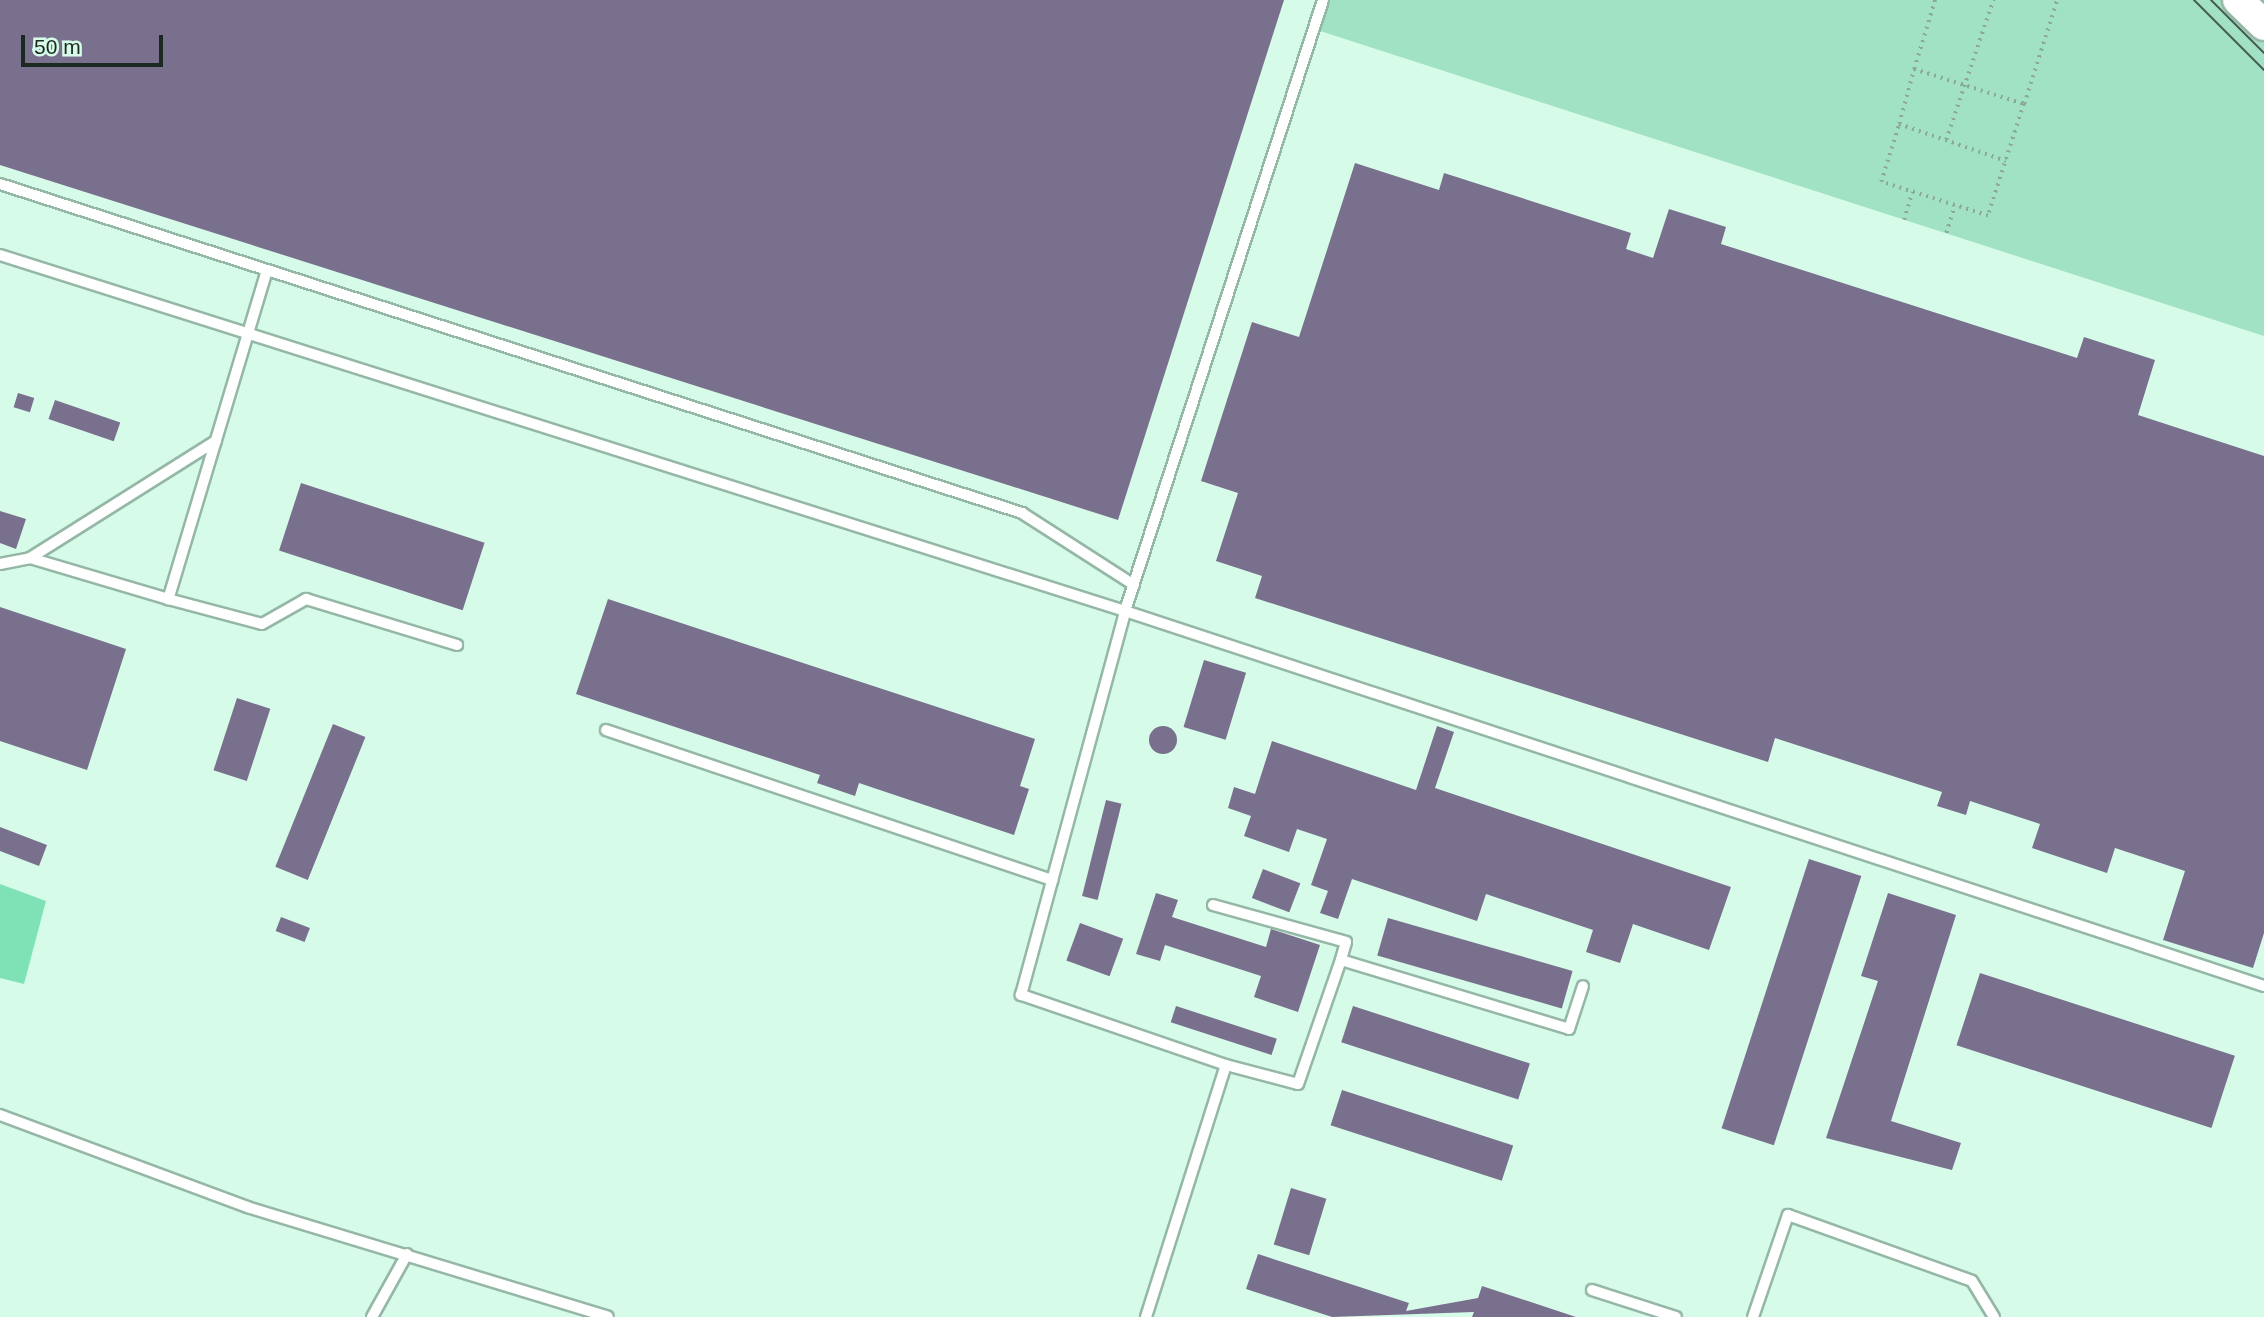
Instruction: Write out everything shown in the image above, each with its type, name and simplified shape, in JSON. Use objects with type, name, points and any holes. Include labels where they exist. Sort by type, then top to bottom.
[{"type":"main road","points":[[2238,0],[2264,25]]},
{"type":"lane","points":[[1213,905],[1346,942],[1298,1084],[1226,1065],[1021,995],[1125,611],[1323,0]]},
{"type":"lane","points":[[0,184],[1022,513],[1134,585]]},
{"type":"lane","points":[[0,254],[1125,611],[2264,986]]},
{"type":"lane","points":[[168,600],[267,270]]},
{"type":"lane","points":[[0,564],[30,558],[216,441]]},
{"type":"lane","points":[[30,558],[168,600],[262,624],[306,598],[457,645]]},
{"type":"lane","points":[[606,730],[1052,880]]},
{"type":"lane","points":[[1341,960],[1569,1028],[1583,986]]},
{"type":"lane","points":[[1146,1317],[1226,1065]]},
{"type":"lane","points":[[0,1115],[52,1130],[211,1195],[608,1317]]},
{"type":"lane","points":[[1753,1317],[1788,1215],[1972,1281],[1994,1317]]},
{"type":"lane","points":[[372,1317],[407,1254]]},
{"type":"lane","points":[[1592,1290],[1676,1317]]},
{"type":"path","points":[[1936,0],[1881,182],[1988,216],[2057,0]]},
{"type":"path","points":[[1946,140],[1993,0]]},
{"type":"path","points":[[1914,69],[2024,104]]},
{"type":"path","points":[[1899,124],[2006,161]]},
{"type":"path","points":[[1904,220],[1913,192]]},
{"type":"path","points":[[1947,233],[1955,206]]},
{"type":"shaded area","points":[[1323,0],[2264,0],[2264,336],[1314,29]]},
{"type":"shaded area","points":[[0,884],[46,901],[24,984],[0,978]]},
{"type":"building","points":[[0,0],[1284,0],[1118,520],[0,165]]},
{"type":"building","points":[[1355,163],[1439,190],[1444,173],[1631,233],[1626,249],[1653,258],[1669,209],[1726,227],[1721,244],[2077,358],[2084,337],[2155,360],[2138,415],[2264,456],[2264,933],[2253,968],[2163,940],[2185,871],[2115,848],[2107,873],[2032,848],[2040,824],[1970,801],[1966,815],[1937,806],[1942,792],[1775,738],[1768,762],[1255,598],[1262,576],[1216,561],[1238,493],[1201,481],[1252,322],[1299,337]]},
{"type":"building","points":[[18,393],[34,398],[30,412],[14,407]]},
{"type":"building","points":[[55,400],[120,422],[114,441],[48,419]]},
{"type":"building","points":[[301,483],[485,543],[463,610],[279,551]]},
{"type":"building","points":[[0,511],[26,519],[16,549],[0,543]]},
{"type":"building","points":[[608,599],[1035,739],[1020,786],[1029,789],[1014,835],[859,783],[855,796],[817,783],[820,775],[576,694]]},
{"type":"building","points":[[0,607],[126,649],[87,770],[0,741]]},
{"type":"building","points":[[1204,660],[1246,673],[1226,740],[1184,727]]},
{"type":"building","points":[[237,698],[270,709],[247,781],[214,770]]},
{"type":"building","points":[[333,724],[365,737],[308,880],[275,867]]},
{"type":"building","points":[[1163,726],[1173,730],[1177,740],[1173,750],[1163,754],[1153,750],[1149,740],[1153,730]]},
{"type":"building","points":[[1437,726],[1454,732],[1435,788],[1731,887],[1709,950],[1633,924],[1620,963],[1586,952],[1593,930],[1486,894],[1477,921],[1352,879],[1338,919],[1320,913],[1328,891],[1311,885],[1327,839],[1297,829],[1289,852],[1244,836],[1251,816],[1228,808],[1234,787],[1255,794],[1272,741],[1416,790]]},
{"type":"building","points":[[1106,800],[1122,804],[1098,900],[1082,896]]},
{"type":"building","points":[[0,827],[47,845],[39,866],[0,851]]},
{"type":"building","points":[[1809,859],[1861,876],[1774,1145],[1722,1128]]},
{"type":"building","points":[[1263,869],[1300,883],[1289,912],[1252,898]]},
{"type":"building","points":[[1156,893],[1178,900],[1172,917],[1266,947],[1271,929],[1320,945],[1298,1012],[1254,997],[1261,976],[1165,945],[1160,961],[1136,954]]},
{"type":"building","points":[[1888,893],[1956,915],[1891,1121],[1961,1143],[1952,1170],[1826,1138],[1878,981],[1861,976]]},
{"type":"building","points":[[281,917],[310,928],[305,942],[276,931]]},
{"type":"building","points":[[1388,918],[1573,971],[1562,1008],[1377,955]]},
{"type":"building","points":[[1080,923],[1123,939],[1110,976],[1066,961]]},
{"type":"building","points":[[1980,973],[2235,1056],[2211,1128],[1957,1045]]},
{"type":"building","points":[[1176,1006],[1277,1039],[1272,1055],[1171,1022]]},
{"type":"building","points":[[1353,1006],[1530,1063],[1518,1100],[1341,1042]]},
{"type":"building","points":[[1342,1090],[1513,1146],[1502,1181],[1331,1125]]},
{"type":"building","points":[[1291,1188],[1326,1199],[1309,1255],[1274,1244]]},
{"type":"building","points":[[1258,1254],[1409,1303],[1406,1311],[1478,1298],[1482,1286],[1576,1317],[1472,1317],[1474,1312],[1332,1317],[1246,1289]]},
{"type":"tram line","points":[[2194,0],[2264,70]]},
{"type":"tram line","points":[[2211,0],[2264,53]]}]
